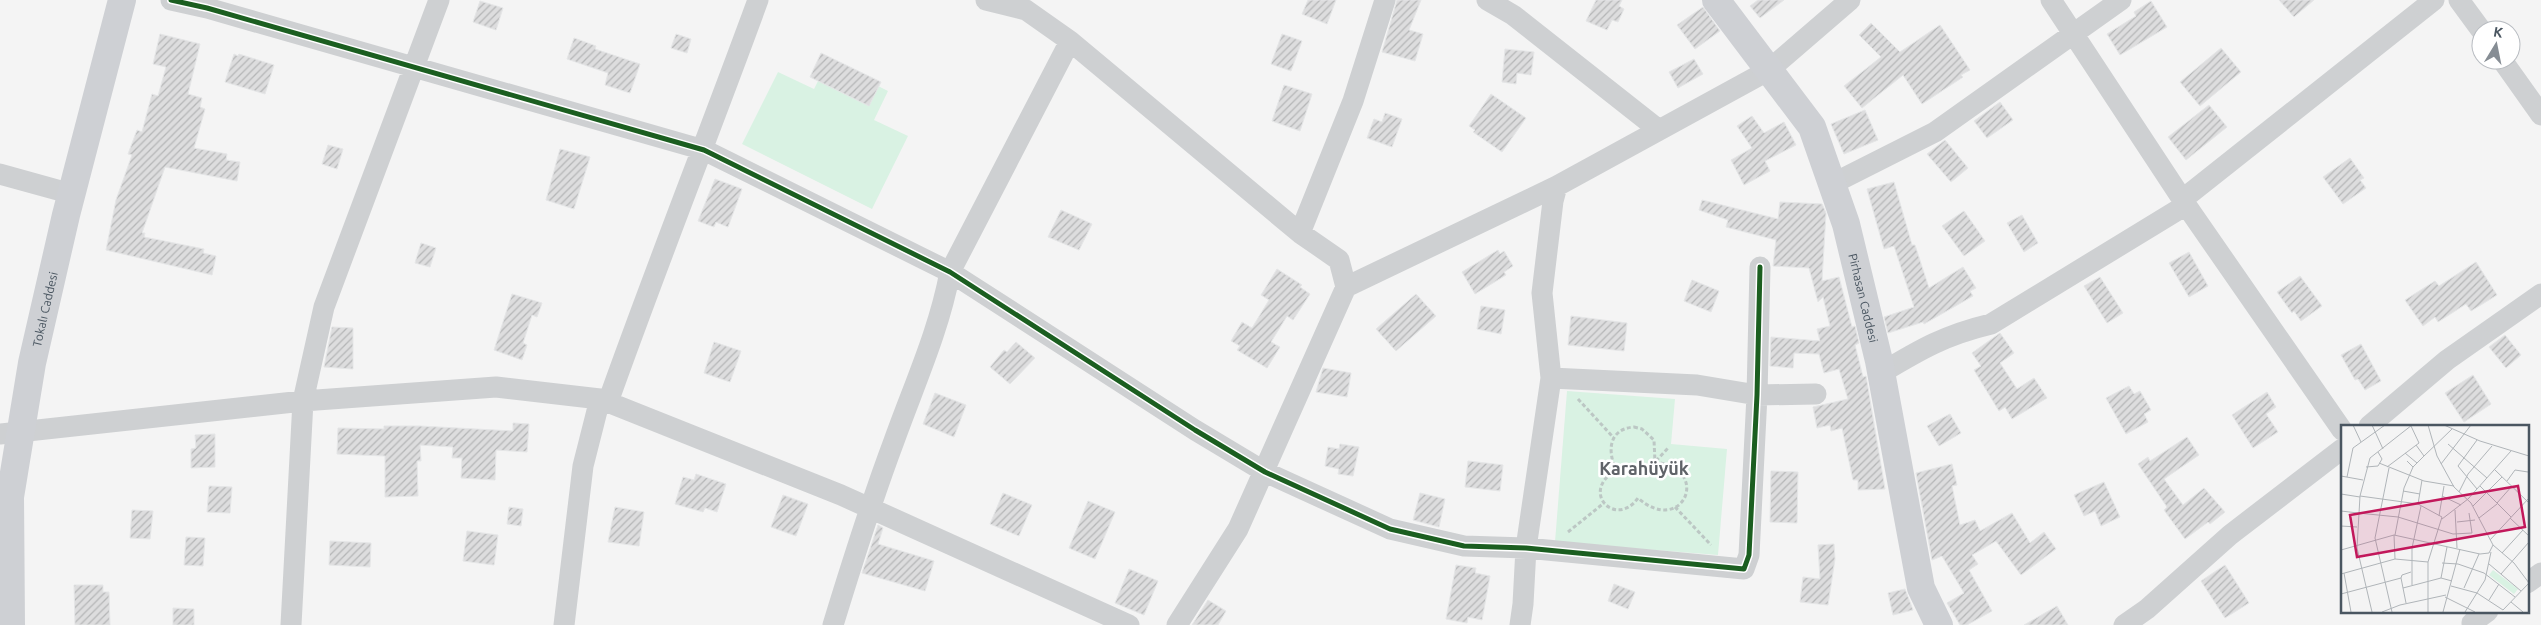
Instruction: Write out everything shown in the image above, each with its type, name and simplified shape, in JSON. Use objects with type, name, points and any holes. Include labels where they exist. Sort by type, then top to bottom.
[{"type":"street","name":"Tokalı Caddesi","points":[[11,625],[11,432],[32,363],[72,194],[122,0]]},
{"type":"street","points":[[171,0],[415,67],[704,150],[950,272],[1196,430],[1265,472],[1390,529],[1464,546],[1536,548],[1744,569],[1749,555],[1757,395],[1760,267]]},
{"type":"street","points":[[291,625],[303,401],[324,307],[439,0]]},
{"type":"street","points":[[564,625],[584,466],[604,401],[663,248],[704,150],[758,0]]},
{"type":"street","points":[[1300,233],[1353,101],[1385,0]]},
{"type":"street","points":[[1487,0],[1513,15],[1659,130]]},
{"type":"street","name":"Pirhasan Caddesi","points":[[1716,0],[1812,127],[1846,224],[1881,373],[1921,588],[1939,625]]},
{"type":"street","points":[[1346,287],[1557,186],[1769,70],[1850,0]]},
{"type":"street","points":[[2052,0],[2185,202],[2341,429]]},
{"type":"street","points":[[1832,184],[1935,132],[2121,0]]},
{"type":"street","points":[[1881,373],[1934,342],[1964,330],[1991,324],[2185,202],[2434,0]]},
{"type":"street","points":[[2460,0],[2474,20]]},
{"type":"street","points":[[993,2],[1028,5],[1300,233],[1339,260],[1346,287],[1265,472],[1238,529],[1177,625]]},
{"type":"street","points":[[833,625],[870,507],[920,376],[944,306],[950,272],[1070,41]]},
{"type":"street","points":[[2509,70],[2541,115]]},
{"type":"street","points":[[0,174],[72,194]]},
{"type":"street","points":[[1520,625],[1536,548],[1555,378],[1542,293],[1553,201],[1557,186]]},
{"type":"street","points":[[2370,425],[2447,360],[2541,294]]},
{"type":"street","points":[[1555,378],[1697,385],[1757,395],[1816,394]]},
{"type":"street","points":[[11,432],[303,401],[496,387],[604,401],[870,507],[1129,625]]},
{"type":"street","points":[[2124,625],[2147,609],[2230,535],[2341,450]]},
{"type":"street","points":[[2528,582],[2541,573]]},
{"type":"path","points":[[1555,378],[1613,437]]},
{"type":"path","points":[[1626,428],[1642,429],[1654,440],[1655,462],[1676,467],[1686,479],[1685,495],[1675,507],[1660,511],[1652,509],[1638,498],[1625,510],[1612,509],[1604,503],[1600,495],[1601,482],[1616,470],[1609,452],[1613,437],[1626,428]]},
{"type":"path","points":[[1655,462],[1669,447]]},
{"type":"path","points":[[1536,548],[1604,503]]},
{"type":"path","points":[[1675,507],[1732,568]]},
{"type":"green space","points":[[828,61],[888,91],[874,120],[908,136],[872,209],[742,144],[778,72],[814,89]]},
{"type":"green space","points":[[1567,391],[1675,399],[1671,444],[1727,449],[1718,555],[1555,542]]},
{"type":"building","points":[[1308,0],[1336,0],[1327,24],[1302,14]]},
{"type":"building","points":[[1397,0],[1421,0],[1409,30],[1423,34],[1415,61],[1382,52]]},
{"type":"building","points":[[1596,0],[1622,0],[1619,6],[1624,9],[1618,22],[1612,20],[1607,30],[1586,21]]},
{"type":"building","points":[[1758,0],[1784,0],[1760,18],[1750,6]]},
{"type":"building","points":[[2279,0],[2314,0],[2294,17]]},
{"type":"building","points":[[480,1],[503,8],[496,30],[473,22]]},
{"type":"building","points":[[2151,1],[2167,27],[2120,55],[2107,34],[2136,16],[2134,12]]},
{"type":"building","points":[[1703,7],[1720,31],[1695,49],[1677,25]]},
{"type":"building","points":[[1871,23],[1900,52],[1940,25],[1970,70],[1961,75],[1963,77],[1922,104],[1903,75],[1862,108],[1844,86],[1881,57],[1859,35]]},
{"type":"building","points":[[160,34],[200,44],[188,94],[202,98],[200,107],[205,109],[194,148],[227,154],[226,160],[240,162],[237,181],[165,167],[142,233],[145,233],[144,237],[204,249],[203,253],[216,256],[212,275],[106,250],[116,200],[132,155],[128,154],[137,130],[142,132],[152,94],[158,96],[166,67],[153,64]]},
{"type":"building","points":[[676,34],[691,39],[687,53],[671,48]]},
{"type":"building","points":[[1282,34],[1302,41],[1291,71],[1271,64]]},
{"type":"building","points":[[574,38],[596,46],[595,49],[640,64],[630,93],[605,85],[608,73],[567,59]]},
{"type":"building","points":[[2221,48],[2241,72],[2200,106],[2180,82]]},
{"type":"building","points":[[1505,49],[1534,52],[1531,75],[1517,73],[1516,84],[1502,82]]},
{"type":"building","points":[[821,53],[881,82],[869,106],[810,77]]},
{"type":"building","points":[[234,54],[274,65],[265,94],[225,82]]},
{"type":"building","points":[[1694,59],[1703,74],[1678,88],[1669,72]]},
{"type":"building","points":[[1284,85],[1312,94],[1300,131],[1272,121]]},
{"type":"building","points":[[1491,94],[1526,118],[1502,152],[1473,132],[1475,130],[1469,126]]},
{"type":"building","points":[[2000,102],[2013,120],[1987,138],[1974,121]]},
{"type":"building","points":[[2209,105],[2227,127],[2186,160],[2168,137]]},
{"type":"building","points":[[1865,110],[1878,140],[1844,154],[1831,124]]},
{"type":"building","points":[[1385,113],[1402,119],[1392,147],[1367,138],[1374,119],[1382,122]]},
{"type":"building","points":[[1752,116],[1764,133],[1784,122],[1796,145],[1765,161],[1770,171],[1744,185],[1731,160],[1752,148],[1737,126]]},
{"type":"building","points":[[1945,140],[1968,168],[1951,182],[1927,154]]},
{"type":"building","points":[[328,145],[343,149],[337,169],[322,164]]},
{"type":"building","points":[[560,149],[590,157],[574,209],[546,200]]},
{"type":"building","points":[[2350,158],[2364,178],[2360,180],[2366,188],[2343,204],[2323,177]]},
{"type":"building","points":[[715,179],[742,189],[728,227],[716,222],[714,227],[698,221]]},
{"type":"building","points":[[1894,182],[1912,245],[1915,245],[1929,288],[1963,267],[1976,288],[1970,291],[1973,296],[1924,324],[1923,322],[1888,333],[1884,317],[1914,307],[1894,246],[1884,249],[1867,189]]},
{"type":"building","points":[[1702,200],[1778,219],[1780,202],[1822,204],[1826,213],[1822,281],[1839,277],[1852,327],[1855,326],[1859,343],[1855,345],[1863,377],[1866,376],[1885,489],[1858,490],[1858,480],[1853,480],[1842,428],[1831,431],[1830,425],[1817,428],[1813,407],[1848,399],[1839,369],[1824,373],[1819,354],[1794,353],[1793,368],[1770,366],[1771,337],[1820,341],[1817,329],[1830,326],[1823,297],[1818,302],[1809,268],[1773,266],[1776,240],[1726,227],[1728,220],[1699,210]]},
{"type":"building","points":[[1061,210],[1092,224],[1079,250],[1048,237]]},
{"type":"building","points":[[1964,211],[1985,241],[1964,256],[1942,226]]},
{"type":"building","points":[[2022,215],[2038,243],[2024,252],[2007,223]]},
{"type":"building","points":[[421,243],[436,248],[430,267],[415,263]]},
{"type":"building","points":[[1498,250],[1500,254],[1504,251],[1513,266],[1504,272],[1506,275],[1475,294],[1462,272]]},
{"type":"building","points":[[2189,252],[2208,286],[2189,297],[2169,263]]},
{"type":"building","points":[[2476,262],[2497,295],[2471,311],[2466,304],[2438,322],[2435,317],[2423,326],[2405,300],[2435,281],[2439,286]]},
{"type":"building","points":[[1277,269],[1302,285],[1300,287],[1310,294],[1293,320],[1287,316],[1271,342],[1280,347],[1267,368],[1237,350],[1240,346],[1231,341],[1242,322],[1252,328],[1269,300],[1261,295]]},
{"type":"building","points":[[2300,276],[2322,306],[2301,321],[2294,311],[2292,313],[2277,292]]},
{"type":"building","points":[[2100,277],[2123,313],[2107,323],[2084,286]]},
{"type":"building","points":[[1692,280],[1719,291],[1711,312],[1684,301]]},
{"type":"building","points":[[512,294],[542,303],[537,317],[532,315],[523,343],[527,345],[522,360],[494,350]]},
{"type":"building","points":[[1416,294],[1436,316],[1396,351],[1376,329]]},
{"type":"building","points":[[1481,306],[1505,310],[1501,334],[1477,329]]},
{"type":"building","points":[[1571,316],[1627,323],[1624,351],[1568,345]]},
{"type":"building","points":[[332,327],[353,328],[353,369],[324,367]]},
{"type":"building","points":[[2000,333],[2014,353],[2000,363],[2017,389],[2034,378],[2047,398],[2012,419],[2005,407],[1999,411],[1974,370],[1981,366],[1972,353]]},
{"type":"building","points":[[2505,335],[2521,355],[2506,368],[2489,347]]},
{"type":"building","points":[[714,342],[741,351],[730,382],[704,373]]},
{"type":"building","points":[[1016,342],[1035,358],[1010,384],[990,367],[1004,350],[1007,352]]},
{"type":"building","points":[[2361,344],[2381,381],[2365,390],[2358,379],[2355,380],[2341,355]]},
{"type":"building","points":[[1323,368],[1351,373],[1347,397],[1316,392]]},
{"type":"building","points":[[2473,375],[2491,404],[2464,422],[2445,393]]},
{"type":"building","points":[[2129,386],[2134,394],[2140,391],[2151,410],[2144,414],[2148,422],[2126,434],[2106,398]]},
{"type":"building","points":[[2267,392],[2276,407],[2266,414],[2278,432],[2253,448],[2232,415]]},
{"type":"building","points":[[935,393],[966,405],[954,437],[923,424]]},
{"type":"building","points":[[1950,414],[1961,433],[1939,446],[1927,426]]},
{"type":"building","points":[[513,423],[529,424],[527,452],[496,450],[495,480],[461,478],[462,458],[452,458],[453,447],[420,445],[421,461],[417,461],[418,496],[385,497],[385,456],[337,454],[338,428],[384,429],[384,426],[420,426],[513,431]]},
{"type":"building","points":[[215,434],[215,467],[191,468],[191,449],[196,448],[195,435]]},
{"type":"building","points":[[2187,437],[2199,455],[2164,479],[2183,505],[2204,488],[2225,512],[2210,524],[2208,522],[2185,539],[2164,510],[2167,507],[2138,464],[2148,457],[2150,461]]},
{"type":"building","points":[[1340,444],[1359,447],[1353,476],[1338,474],[1339,469],[1325,466],[1328,447],[1339,449]]},
{"type":"building","points":[[1468,461],[1503,465],[1500,491],[1465,487]]},
{"type":"building","points":[[1952,464],[1957,485],[1952,486],[1960,525],[1975,520],[1980,531],[2012,513],[2030,543],[2044,532],[2056,549],[2021,575],[1996,541],[1972,555],[1978,564],[1969,570],[1992,611],[1967,625],[1960,625],[1947,603],[1964,593],[1942,556],[1932,560],[1916,473]]},
{"type":"building","points":[[1771,471],[1798,472],[1797,523],[1770,522]]},
{"type":"building","points":[[696,474],[726,484],[717,512],[705,508],[703,512],[675,504],[683,477],[694,480]]},
{"type":"building","points":[[2104,482],[2120,517],[2101,526],[2095,511],[2084,516],[2074,495]]},
{"type":"building","points":[[209,486],[232,487],[230,513],[207,512]]},
{"type":"building","points":[[1003,493],[1032,505],[1019,536],[990,524]]},
{"type":"building","points":[[1420,493],[1445,499],[1439,527],[1413,520]]},
{"type":"building","points":[[783,495],[808,504],[796,536],[771,527]]},
{"type":"building","points":[[1088,501],[1115,512],[1095,559],[1069,548]]},
{"type":"building","points":[[509,507],[523,509],[521,526],[507,524]]},
{"type":"building","points":[[615,507],[644,512],[639,546],[608,542]]},
{"type":"building","points":[[132,510],[153,511],[150,539],[130,538]]},
{"type":"building","points":[[878,525],[883,528],[878,544],[934,561],[925,591],[862,573]]},
{"type":"building","points":[[467,531],[498,535],[494,565],[463,561]]},
{"type":"building","points":[[186,537],[205,538],[203,566],[184,565]]},
{"type":"building","points":[[330,541],[371,543],[370,567],[329,565]]},
{"type":"building","points":[[1834,544],[1835,559],[1828,605],[1800,602],[1803,577],[1820,579],[1818,545]]},
{"type":"building","points":[[1456,565],[1476,568],[1475,573],[1490,576],[1482,620],[1468,617],[1467,623],[1446,619]]},
{"type":"building","points":[[2225,565],[2249,603],[2225,618],[2201,581]]},
{"type":"building","points":[[1129,569],[1158,581],[1144,615],[1115,603]]},
{"type":"building","points":[[1614,584],[1635,592],[1628,609],[1608,601]]},
{"type":"building","points":[[74,585],[103,585],[103,592],[109,592],[110,625],[75,625]]},
{"type":"building","points":[[1905,589],[1913,610],[1893,615],[1888,593]]},
{"type":"building","points":[[1208,600],[1226,611],[1218,625],[1192,625]]},
{"type":"building","points":[[2057,606],[2068,625],[2024,625]]},
{"type":"building","points":[[173,608],[194,609],[194,625],[173,625]]},
{"type":"cycle path","points":[[171,0],[207,8],[704,150],[950,272],[1195,430],[1265,472],[1390,529],[1464,546],[1526,548],[1744,569],[1749,555],[1757,395],[1760,267]]},
{"type":"district","name":"Karahüyük","points":[[1644,468]]}]
